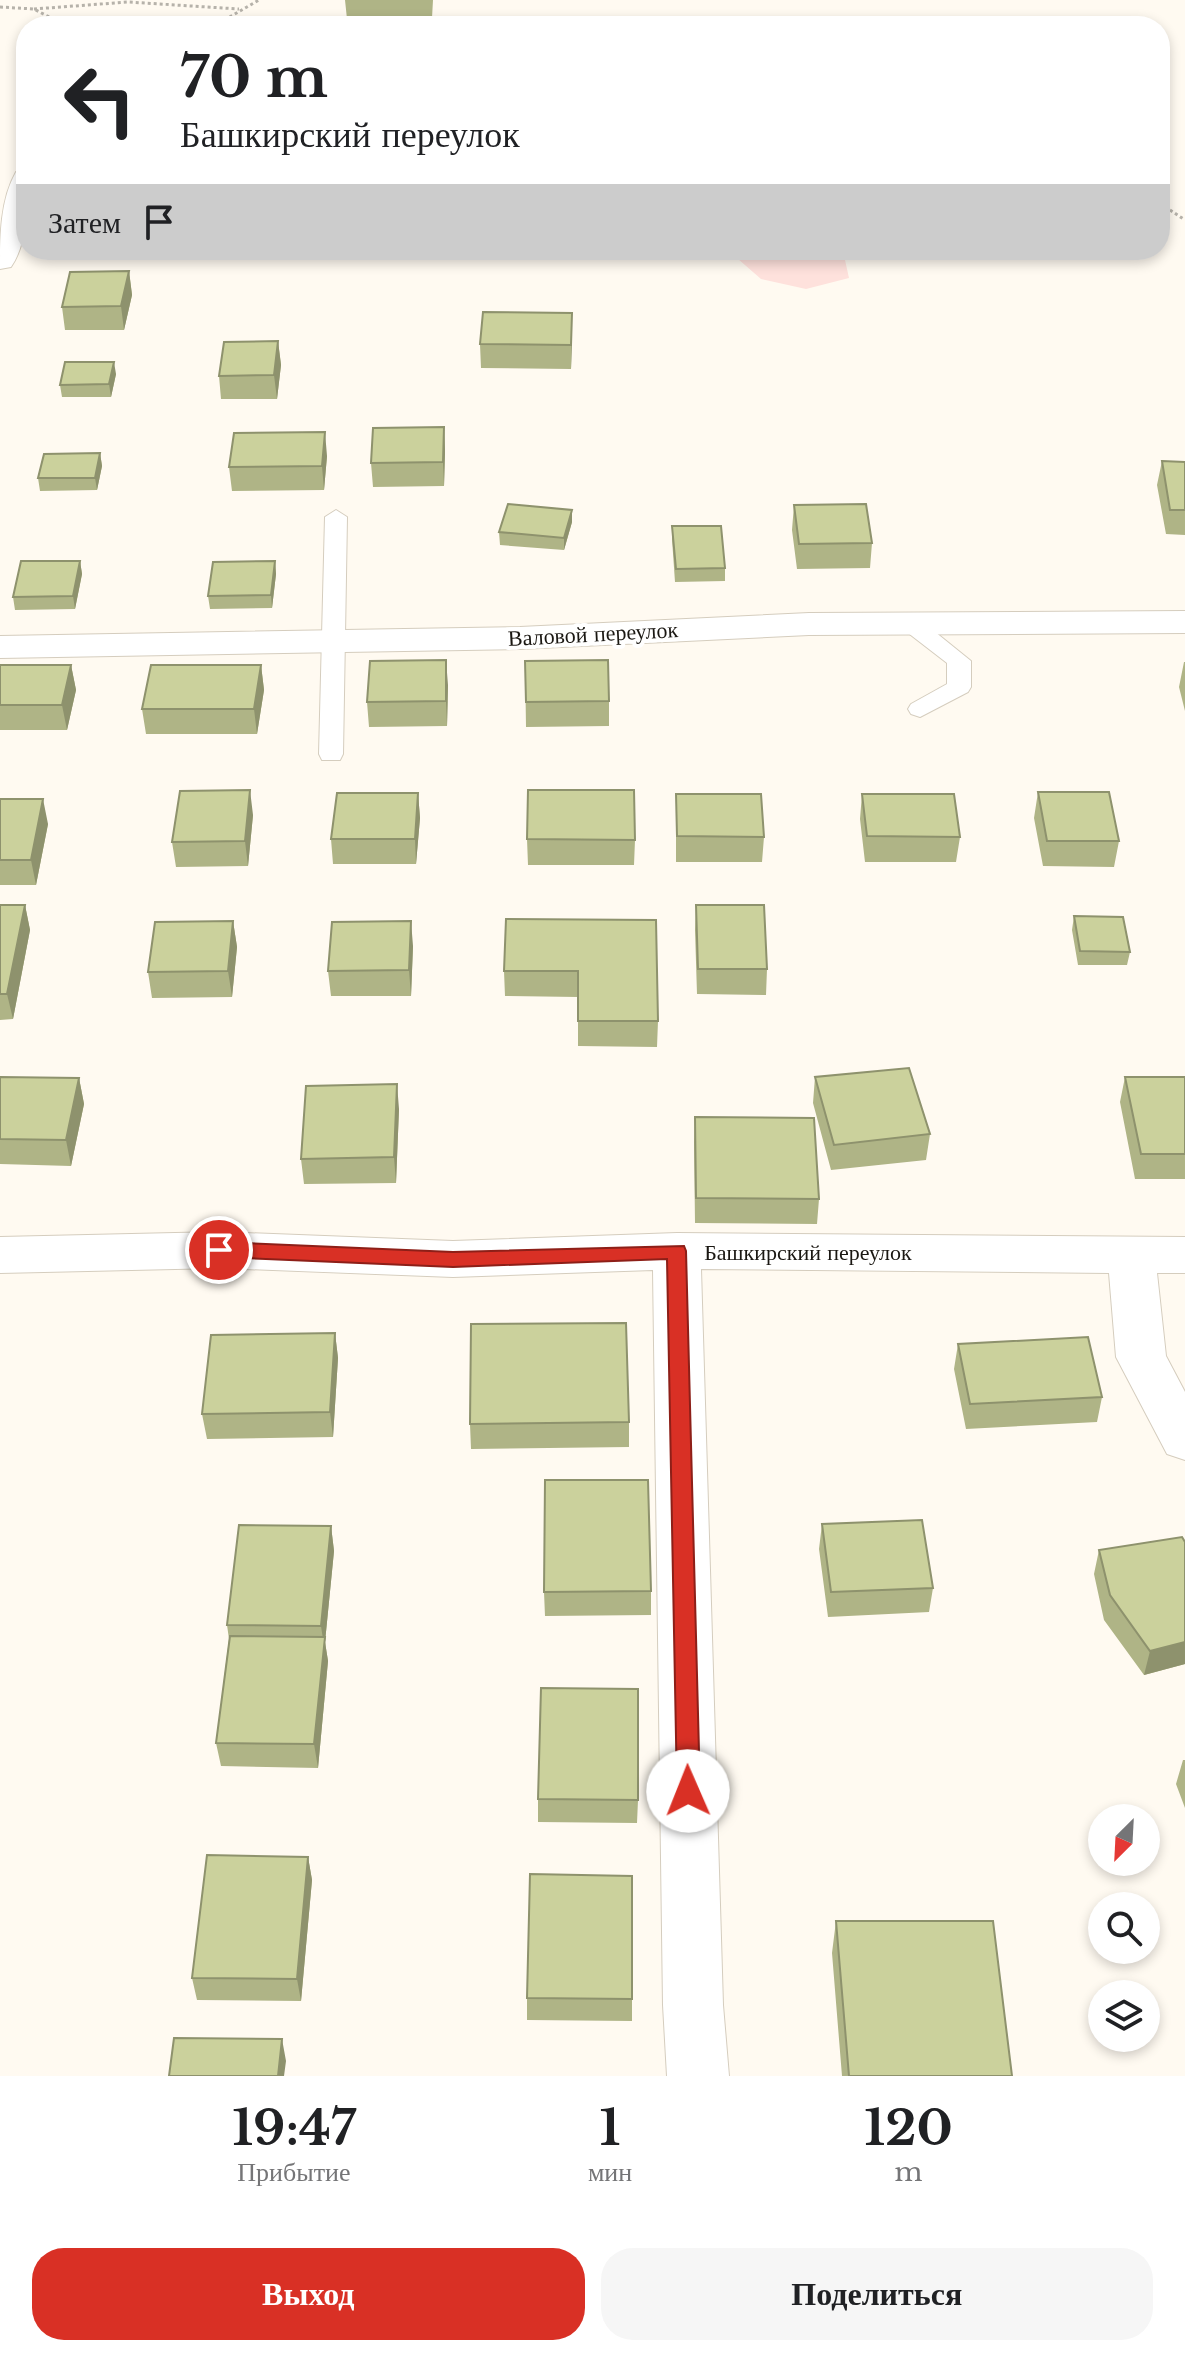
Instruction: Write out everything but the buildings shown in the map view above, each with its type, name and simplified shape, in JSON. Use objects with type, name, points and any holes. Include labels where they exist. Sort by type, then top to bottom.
[{"type":"street","points":[[0,260],[16,210]]},
{"type":"street","name":"Валовой переулок","points":[[0,647],[520,638],[809,624],[1185,622]]},
{"type":"street","name":"Башкирский переулок","points":[[0,1255],[219,1250],[453,1259],[677,1251],[1185,1255]]},
{"type":"street","points":[[677,1251],[693,2005],[698,2076]]},
{"type":"street","points":[[1131,1254],[1141,1357],[1185,1439]]},
{"type":"lane","points":[[331,754],[336,517]]},
{"type":"lane","points":[[911,624],[959,661],[959,687],[920,709]]},
{"type":"path","points":[[0,7],[34,9],[139,0]]},
{"type":"path","points":[[229,16],[259,0]]},
{"type":"path","points":[[128,2],[239,9]]},
{"type":"path","points":[[34,9],[47,16]]},
{"type":"path","points":[[1170,210],[1185,220]]},
{"type":"shaded area","points":[[739,260],[845,260],[849,278],[806,289],[761,279]]},
{"type":"route","points":[[219,1250],[453,1259],[677,1251],[688,1791]]}]
